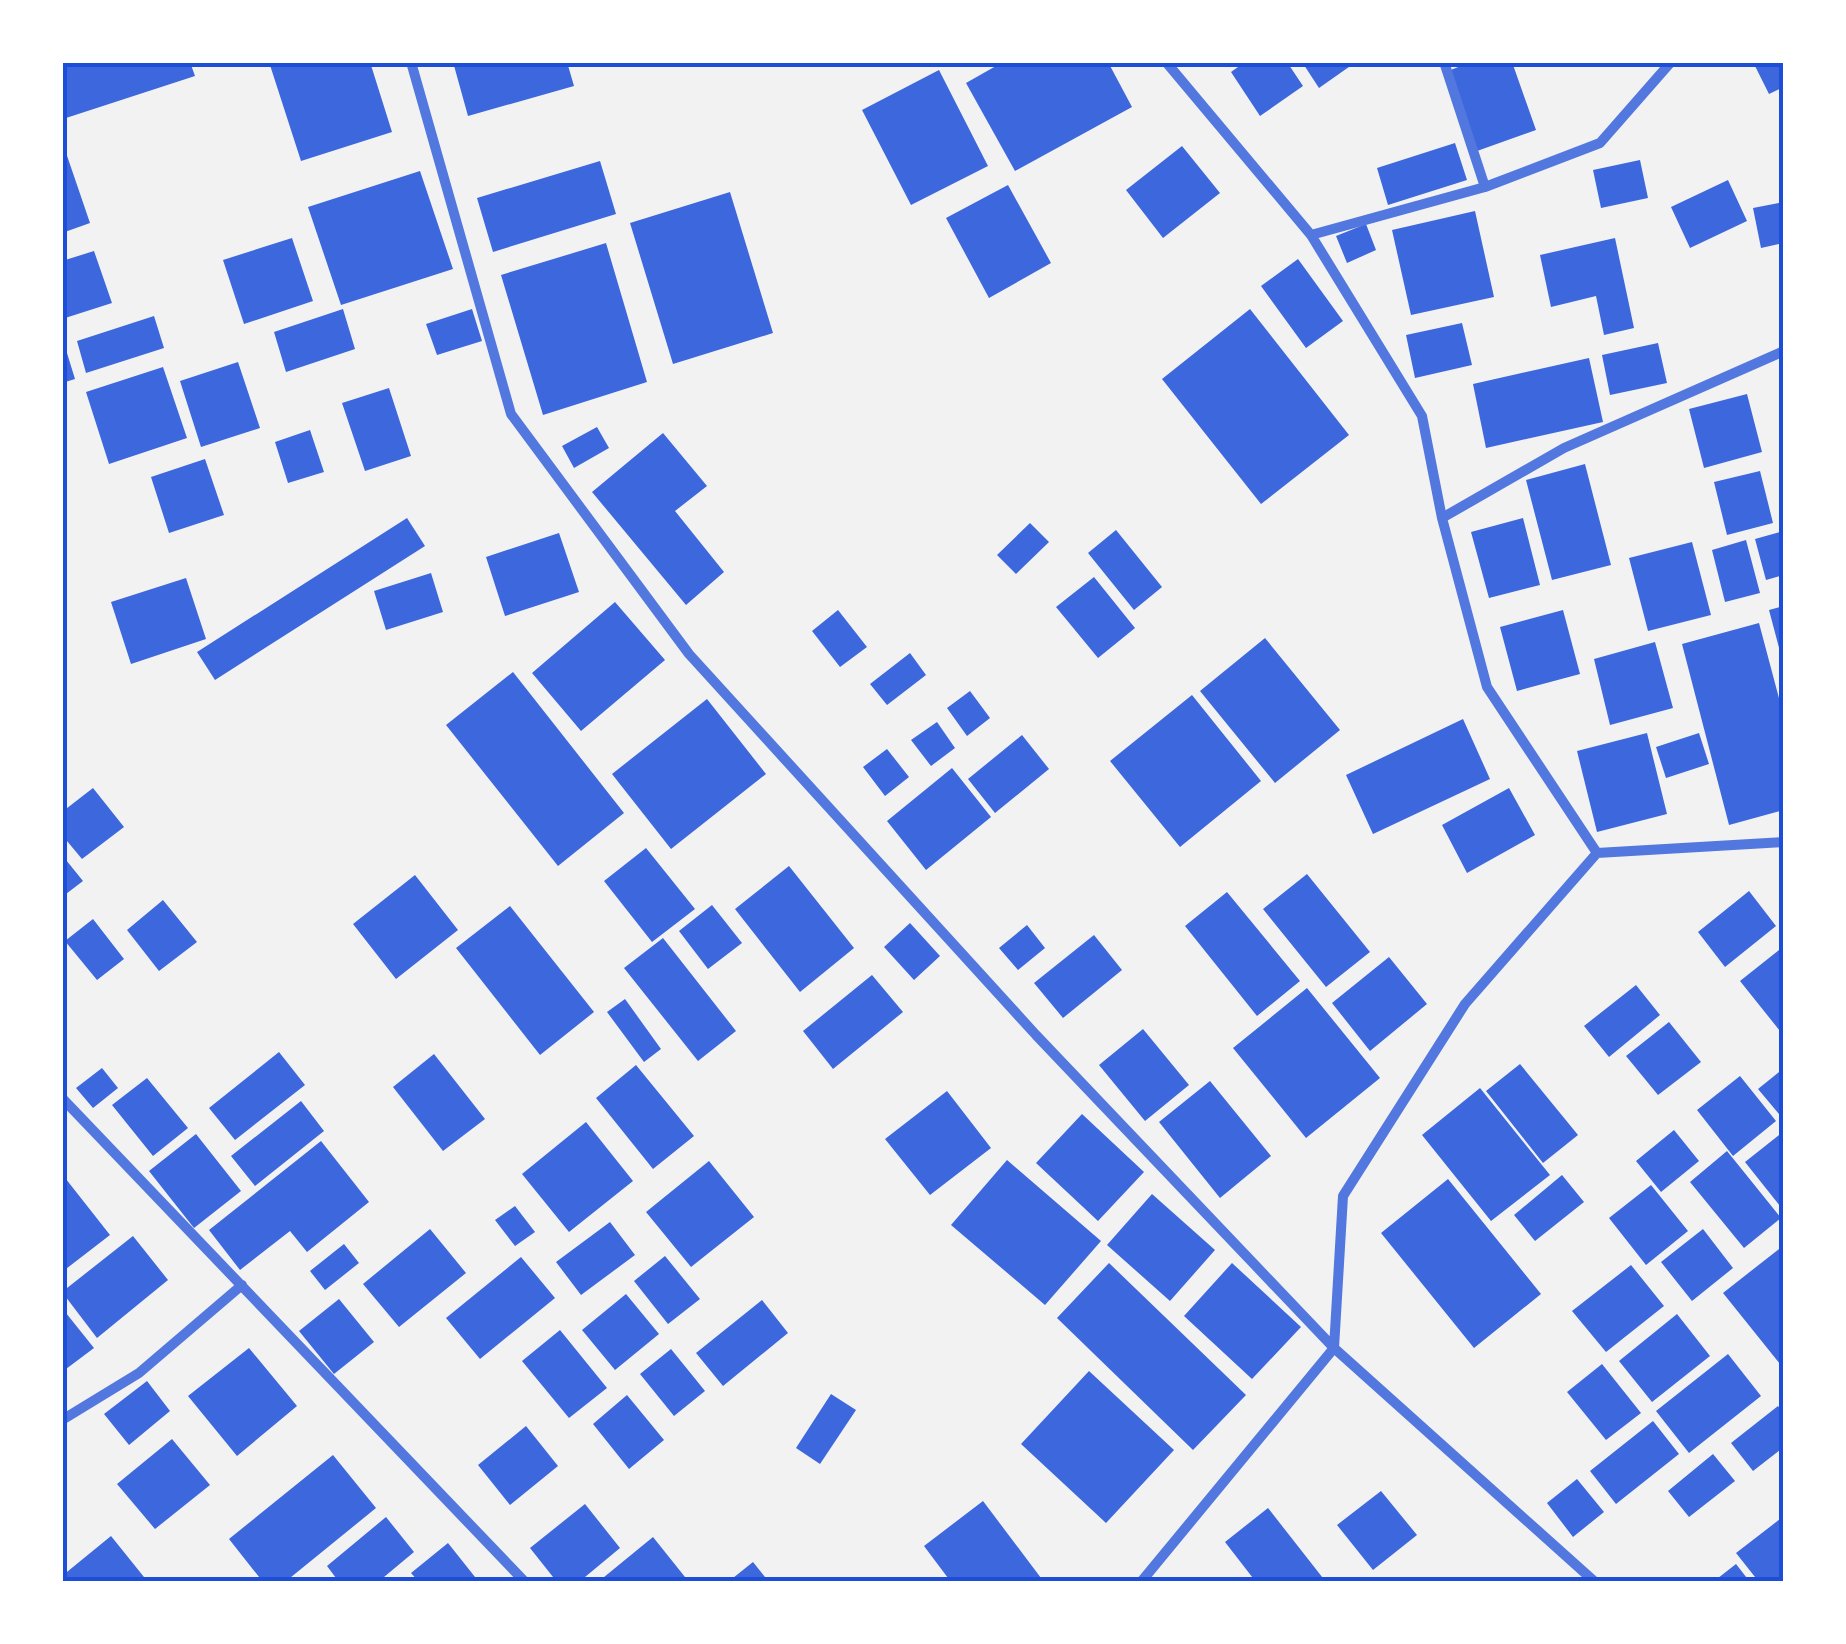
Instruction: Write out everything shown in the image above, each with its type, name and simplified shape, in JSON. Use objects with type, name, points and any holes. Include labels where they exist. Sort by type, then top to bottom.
[{"type":"street","points":[[410,62],[511,414],[689,654],[1023,1021],[1334,1348],[1595,1582]]},
{"type":"street","points":[[1166,62],[1311,235],[1422,416],[1442,518],[1487,687],[1597,853]]},
{"type":"street","points":[[1444,62],[1485,188]]},
{"type":"street","points":[[1311,235],[1485,188],[1600,143],[1671,62]]},
{"type":"street","points":[[1442,518],[1564,448],[1784,351]]},
{"type":"street","points":[[1141,1582],[1334,1348],[1342,1196],[1465,1004],[1597,853],[1784,842]]},
{"type":"street","points":[[62,1098],[525,1582]]},
{"type":"street","points":[[62,1420],[139,1373],[242,1285]]},
{"type":"building","points":[[62,62],[190,62],[195,76],[66,118]]},
{"type":"building","points":[[269,62],[370,62],[392,132],[301,161]]},
{"type":"building","points":[[453,62],[567,62],[574,86],[468,116]]},
{"type":"building","points":[[1003,62],[1108,62],[1132,107],[1015,171],[966,83]]},
{"type":"building","points":[[1245,62],[1287,62],[1303,86],[1260,116],[1231,72]]},
{"type":"building","points":[[1302,62],[1356,62],[1319,88]]},
{"type":"building","points":[[1471,62],[1512,62],[1536,130],[1477,151],[1448,71]]},
{"type":"building","points":[[1753,62],[1784,62],[1784,87],[1769,94]]},
{"type":"building","points":[[939,70],[988,166],[911,205],[862,110]]},
{"type":"building","points":[[62,141],[90,223],[62,233]]},
{"type":"building","points":[[1455,143],[1467,180],[1388,205],[1377,168]]},
{"type":"building","points":[[1182,146],[1220,193],[1163,238],[1126,190]]},
{"type":"building","points":[[1640,160],[1648,198],[1601,208],[1593,170]]},
{"type":"building","points":[[600,161],[616,214],[493,252],[477,198]]},
{"type":"building","points":[[420,171],[453,269],[341,305],[308,207]]},
{"type":"building","points":[[1728,180],[1747,221],[1690,248],[1671,207]]},
{"type":"building","points":[[1008,185],[1051,263],[989,298],[946,218]]},
{"type":"building","points":[[730,192],[773,333],[673,364],[630,223]]},
{"type":"building","points":[[1784,202],[1784,243],[1761,248],[1753,208]]},
{"type":"building","points":[[1475,211],[1494,297],[1411,315],[1392,230]]},
{"type":"building","points":[[1366,224],[1376,250],[1347,263],[1336,236]]},
{"type":"building","points":[[292,238],[313,301],[244,324],[223,260]]},
{"type":"building","points":[[1615,238],[1634,328],[1604,335],[1596,296],[1551,307],[1540,255]]},
{"type":"building","points":[[606,243],[647,382],[543,415],[501,275]]},
{"type":"building","points":[[94,251],[112,303],[62,319],[62,261]]},
{"type":"building","points":[[1298,259],[1343,321],[1306,348],[1261,286]]},
{"type":"building","points":[[343,309],[355,349],[286,372],[274,332]]},
{"type":"building","points":[[472,309],[482,341],[437,355],[426,324]]},
{"type":"building","points":[[1250,309],[1349,435],[1261,504],[1162,379]]},
{"type":"building","points":[[154,316],[164,348],[86,373],[77,341]]},
{"type":"building","points":[[1462,323],[1472,365],[1415,378],[1406,335]]},
{"type":"building","points":[[1658,343],[1667,383],[1610,395],[1602,355]]},
{"type":"building","points":[[67,353],[75,379],[62,383],[62,354]]},
{"type":"building","points":[[1589,358],[1603,422],[1486,448],[1473,384]]},
{"type":"building","points":[[238,362],[260,428],[201,447],[180,381]]},
{"type":"building","points":[[163,367],[187,438],[109,464],[86,392]]},
{"type":"building","points":[[389,388],[411,456],[365,471],[342,403]]},
{"type":"building","points":[[1747,394],[1762,452],[1704,468],[1689,409]]},
{"type":"building","points":[[597,427],[609,448],[574,468],[562,446]]},
{"type":"building","points":[[310,430],[324,472],[288,483],[275,442]]},
{"type":"building","points":[[663,433],[707,486],[675,511],[724,572],[686,605],[592,492]]},
{"type":"building","points":[[205,459],[224,515],[169,533],[151,477]]},
{"type":"building","points":[[1585,464],[1611,565],[1552,580],[1526,480]]},
{"type":"building","points":[[1760,471],[1773,523],[1727,535],[1714,482]]},
{"type":"building","points":[[407,518],[425,546],[215,680],[197,652]]},
{"type":"building","points":[[1523,518],[1540,585],[1489,598],[1471,532]]},
{"type":"building","points":[[1030,523],[1049,542],[1016,574],[997,555]]},
{"type":"building","points":[[1116,530],[1162,587],[1134,610],[1088,553]]},
{"type":"building","points":[[1784,531],[1784,575],[1766,580],[1755,539]]},
{"type":"building","points":[[559,533],[579,592],[505,616],[486,557]]},
{"type":"building","points":[[1746,540],[1760,593],[1725,602],[1712,550]]},
{"type":"building","points":[[1692,542],[1711,615],[1648,631],[1629,558]]},
{"type":"building","points":[[431,573],[443,612],[386,630],[374,591]]},
{"type":"building","points":[[1094,577],[1135,628],[1098,658],[1056,607]]},
{"type":"building","points":[[186,578],[206,639],[131,664],[111,602]]},
{"type":"building","points":[[615,602],[665,660],[581,731],[532,673]]},
{"type":"building","points":[[1784,606],[1784,658],[1782,659],[1769,610]]},
{"type":"building","points":[[838,610],[867,647],[840,667],[812,631]]},
{"type":"building","points":[[1563,610],[1580,674],[1517,691],[1500,627]]},
{"type":"building","points":[[1759,623],[1784,717],[1784,810],[1729,825],[1682,644]]},
{"type":"building","points":[[1265,638],[1340,730],[1275,783],[1200,691]]},
{"type":"building","points":[[1655,642],[1673,708],[1610,725],[1594,659]]},
{"type":"building","points":[[910,653],[926,675],[887,705],[870,684]]},
{"type":"building","points":[[513,672],[624,813],[558,866],[446,725]]},
{"type":"building","points":[[970,691],[990,718],[967,736],[947,708]]},
{"type":"building","points":[[1192,695],[1261,781],[1180,847],[1110,761]]},
{"type":"building","points":[[707,699],[766,774],[671,849],[612,774]]},
{"type":"building","points":[[1463,719],[1490,779],[1373,834],[1346,775]]},
{"type":"building","points":[[937,722],[955,748],[931,766],[911,740]]},
{"type":"building","points":[[1647,733],[1667,814],[1597,832],[1577,751]]},
{"type":"building","points":[[1699,733],[1709,764],[1666,778],[1656,747]]},
{"type":"building","points":[[1022,735],[1049,769],[995,813],[968,779]]},
{"type":"building","points":[[887,749],[909,777],[885,796],[863,767]]},
{"type":"building","points":[[952,768],[991,817],[926,870],[887,821]]},
{"type":"building","points":[[93,788],[124,827],[82,859],[62,835],[62,812]]},
{"type":"building","points":[[1509,788],[1535,835],[1467,873],[1442,825]]},
{"type":"building","points":[[646,848],[695,909],[652,942],[604,881]]},
{"type":"building","points":[[62,855],[83,881],[62,897]]},
{"type":"building","points":[[789,866],[854,948],[800,992],[735,909]]},
{"type":"building","points":[[1307,874],[1370,952],[1326,987],[1263,909]]},
{"type":"building","points":[[415,875],[458,930],[396,979],[353,924]]},
{"type":"building","points":[[1749,891],[1776,926],[1725,967],[1698,932]]},
{"type":"building","points":[[1227,892],[1300,981],[1257,1016],[1185,926]]},
{"type":"building","points":[[163,900],[197,942],[159,971],[127,930]]},
{"type":"building","points":[[712,905],[742,943],[708,969],[679,931]]},
{"type":"building","points":[[510,906],[594,1012],[540,1055],[456,948]]},
{"type":"building","points":[[93,919],[124,959],[97,980],[65,941]]},
{"type":"building","points":[[910,923],[940,956],[914,980],[884,947]]},
{"type":"building","points":[[1027,925],[1045,948],[1018,970],[999,948]]},
{"type":"building","points":[[1094,935],[1122,970],[1063,1018],[1034,983]]},
{"type":"building","points":[[663,938],[736,1031],[698,1061],[624,968]]},
{"type":"building","points":[[1784,946],[1784,1036],[1740,981]]},
{"type":"building","points":[[1389,957],[1427,1004],[1370,1051],[1332,1003]]},
{"type":"building","points":[[872,975],[903,1012],[833,1069],[803,1031]]},
{"type":"building","points":[[1636,985],[1660,1015],[1609,1057],[1584,1026]]},
{"type":"building","points":[[1307,988],[1380,1078],[1306,1138],[1233,1048]]},
{"type":"building","points":[[625,999],[661,1049],[644,1062],[607,1012]]},
{"type":"building","points":[[1669,1022],[1701,1062],[1658,1095],[1626,1056]]},
{"type":"building","points":[[1143,1029],[1189,1085],[1145,1121],[1099,1065]]},
{"type":"building","points":[[279,1052],[305,1085],[235,1140],[209,1108]]},
{"type":"building","points":[[434,1054],[485,1119],[443,1151],[393,1087]]},
{"type":"building","points":[[1520,1064],[1578,1135],[1543,1163],[1486,1091]]},
{"type":"building","points":[[636,1065],[694,1136],[653,1169],[596,1098]]},
{"type":"building","points":[[102,1068],[118,1088],[93,1108],[76,1088]]},
{"type":"building","points":[[1784,1068],[1784,1120],[1758,1089]]},
{"type":"building","points":[[1740,1076],[1776,1121],[1733,1156],[1697,1110]]},
{"type":"building","points":[[147,1078],[188,1128],[153,1156],[112,1105]]},
{"type":"building","points":[[1210,1081],[1271,1156],[1220,1198],[1159,1122]]},
{"type":"building","points":[[1480,1088],[1550,1175],[1491,1221],[1422,1135]]},
{"type":"building","points":[[947,1091],[991,1148],[930,1195],[885,1139]]},
{"type":"building","points":[[301,1101],[324,1131],[255,1186],[231,1156]]},
{"type":"building","points":[[1082,1114],[1144,1172],[1098,1221],[1036,1163]]},
{"type":"building","points":[[586,1122],[633,1181],[569,1232],[522,1174]]},
{"type":"building","points":[[1674,1130],[1699,1161],[1661,1192],[1636,1161]]},
{"type":"building","points":[[1784,1131],[1784,1203],[1780,1206],[1745,1162]]},
{"type":"building","points":[[196,1134],[241,1191],[194,1228],[149,1171]]},
{"type":"building","points":[[321,1141],[369,1202],[307,1252],[290,1231],[240,1270],[209,1230]]},
{"type":"building","points":[[1727,1151],[1781,1218],[1744,1248],[1690,1182]]},
{"type":"building","points":[[1007,1160],[1101,1241],[1045,1305],[951,1225]]},
{"type":"building","points":[[709,1161],[754,1217],[691,1267],[646,1212]]},
{"type":"building","points":[[62,1174],[110,1235],[62,1272]]},
{"type":"building","points":[[1562,1175],[1584,1202],[1535,1241],[1514,1215]]},
{"type":"building","points":[[1448,1179],[1541,1294],[1474,1348],[1381,1233]]},
{"type":"building","points":[[1651,1185],[1688,1231],[1646,1265],[1609,1218]]},
{"type":"building","points":[[1152,1194],[1215,1250],[1170,1301],[1107,1245]]},
{"type":"building","points":[[515,1206],[535,1232],[515,1246],[495,1220]]},
{"type":"building","points":[[610,1222],[635,1255],[581,1295],[556,1262]]},
{"type":"building","points":[[430,1229],[466,1273],[399,1327],[363,1284]]},
{"type":"building","points":[[1703,1229],[1733,1268],[1692,1301],[1661,1262]]},
{"type":"building","points":[[133,1236],[168,1280],[97,1338],[62,1292]]},
{"type":"building","points":[[344,1244],[359,1263],[325,1290],[310,1271]]},
{"type":"building","points":[[1784,1245],[1784,1369],[1723,1293]]},
{"type":"building","points":[[665,1256],[700,1299],[668,1324],[634,1281]]},
{"type":"building","points":[[521,1257],[555,1298],[480,1359],[446,1318]]},
{"type":"building","points":[[1109,1263],[1246,1395],[1193,1450],[1057,1318]]},
{"type":"building","points":[[1232,1263],[1301,1327],[1252,1379],[1184,1316]]},
{"type":"building","points":[[1631,1265],[1664,1306],[1606,1352],[1572,1311]]},
{"type":"building","points":[[626,1294],[659,1334],[615,1370],[582,1330]]},
{"type":"building","points":[[339,1299],[374,1342],[334,1374],[299,1331]]},
{"type":"building","points":[[762,1300],[788,1333],[723,1386],[696,1353]]},
{"type":"building","points":[[62,1308],[94,1348],[62,1372]]},
{"type":"building","points":[[1677,1314],[1710,1356],[1652,1402],[1619,1361]]},
{"type":"building","points":[[560,1330],[607,1388],[569,1418],[522,1361]]},
{"type":"building","points":[[249,1348],[297,1406],[237,1456],[188,1396]]},
{"type":"building","points":[[671,1349],[705,1391],[674,1416],[640,1374]]},
{"type":"building","points":[[1728,1354],[1761,1396],[1689,1453],[1656,1411]]},
{"type":"building","points":[[1602,1364],[1641,1413],[1606,1440],[1567,1392]]},
{"type":"building","points":[[1089,1371],[1174,1450],[1106,1523],[1021,1444]]},
{"type":"building","points":[[147,1381],[170,1411],[129,1445],[104,1414]]},
{"type":"building","points":[[831,1394],[856,1410],[820,1464],[796,1448]]},
{"type":"building","points":[[627,1395],[664,1440],[629,1469],[593,1424]]},
{"type":"building","points":[[1778,1406],[1784,1413],[1784,1447],[1753,1471],[1731,1443]]},
{"type":"building","points":[[1653,1421],[1679,1454],[1616,1504],[1590,1471]]},
{"type":"building","points":[[526,1426],[558,1466],[510,1505],[478,1465]]},
{"type":"building","points":[[172,1439],[210,1485],[155,1529],[117,1484]]},
{"type":"building","points":[[1713,1454],[1735,1481],[1689,1517],[1668,1491]]},
{"type":"building","points":[[333,1455],[376,1508],[285,1582],[263,1582],[229,1539]]},
{"type":"building","points":[[1577,1479],[1604,1512],[1573,1537],[1547,1503]]},
{"type":"building","points":[[1381,1491],[1417,1535],[1373,1570],[1337,1525]]},
{"type":"building","points":[[983,1501],[1044,1582],[951,1582],[924,1546]]},
{"type":"building","points":[[585,1504],[620,1548],[579,1582],[557,1582],[530,1548]]},
{"type":"building","points":[[1268,1508],[1326,1582],[1256,1582],[1225,1542]]},
{"type":"building","points":[[1784,1516],[1784,1582],[1759,1582],[1736,1553]]},
{"type":"building","points":[[386,1517],[414,1552],[378,1582],[339,1582],[327,1566]]},
{"type":"building","points":[[111,1536],[148,1582],[62,1582],[62,1576]]},
{"type":"building","points":[[653,1537],[689,1582],[598,1582]]},
{"type":"building","points":[[448,1543],[479,1582],[419,1582],[411,1573]]},
{"type":"building","points":[[753,1562],[769,1582],[728,1582]]},
{"type":"building","points":[[1736,1564],[1750,1582],[1713,1582]]}]
